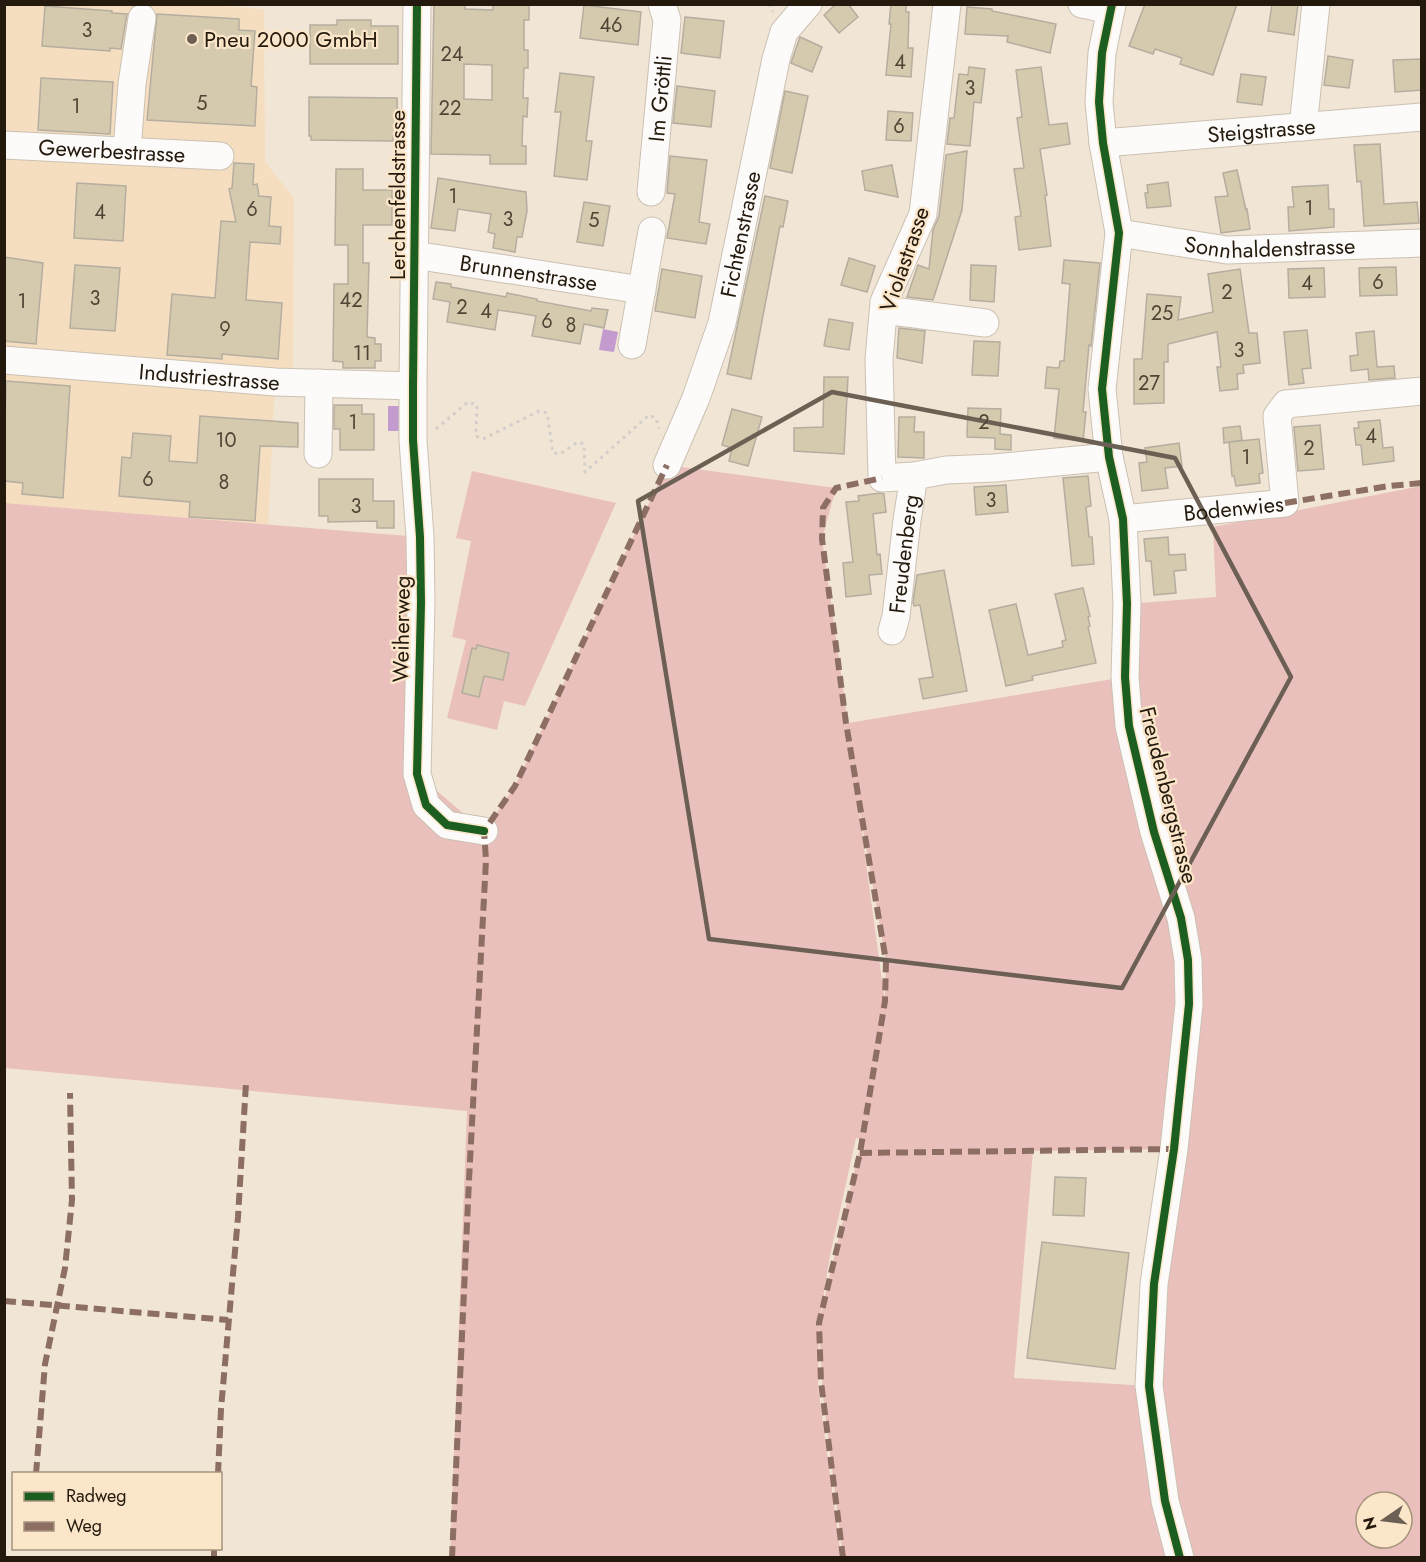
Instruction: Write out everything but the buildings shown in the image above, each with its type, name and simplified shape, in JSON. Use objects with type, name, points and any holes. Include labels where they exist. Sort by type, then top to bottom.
[{"type":"street","name":"Lerchenfeldstrasse","points":[[413,386],[417,4]]},
{"type":"street","name":"Im Gröttli","points":[[651,192],[667,20],[662,4]]},
{"type":"street","name":"Fichtenstrasse","points":[[667,465],[696,398],[722,322],[776,58],[784,32],[808,4]]},
{"type":"street","name":"Violastrasse","points":[[914,477],[882,478],[879,359],[885,302],[923,214],[947,4]]},
{"type":"street","points":[[1082,4],[1111,7]]},
{"type":"street","points":[[1303,127],[1316,4]]},
{"type":"street","name":"Freudenbergstrasse","points":[[1111,7],[1100,76],[1099,102],[1103,143],[1119,233],[1102,389],[1109,457],[1123,519],[1127,604],[1125,677],[1130,726],[1154,832],[1181,918],[1188,960],[1189,1004],[1175,1138],[1154,1284],[1149,1386],[1165,1501],[1180,1557]]},
{"type":"street","points":[[127,151],[132,84],[142,18]]},
{"type":"street","name":"Steigstrasse","points":[[1103,143],[1422,117]]},
{"type":"street","name":"Gewerbestrasse","points":[[4,145],[220,156]]},
{"type":"street","points":[[632,345],[652,231]]},
{"type":"street","name":"Sonnhaldenstrasse","points":[[1119,233],[1227,250],[1422,243]]},
{"type":"street","name":"Brunnenstrasse","points":[[414,255],[642,290]]},
{"type":"street","points":[[884,310],[985,323]]},
{"type":"street","name":"Industriestrasse","points":[[4,360],[275,382],[413,386]]},
{"type":"street","points":[[318,454],[319,383]]},
{"type":"street","name":"Weiherweg","points":[[413,386],[413,440],[420,537],[421,603],[417,774],[426,806],[447,825],[484,831]]},
{"type":"street","name":"Bodenwies","points":[[1123,519],[1285,503],[1277,416],[1286,404],[1422,391]]},
{"type":"street","points":[[914,477],[946,470],[994,468],[1109,457]]},
{"type":"street","name":"Freudenberg","points":[[892,631],[896,616],[914,477]]},
{"type":"path","points":[[746,4],[752,4]]},
{"type":"path","points":[[413,440],[426,437],[468,402],[477,405],[476,436],[483,439],[539,411],[547,413],[553,453],[560,454],[578,442],[584,444],[585,472],[649,415],[656,418],[667,465]]},
{"type":"highlighted area","points":[[832,392],[1175,458],[1291,677],[1122,988],[709,939],[638,501]]},
{"type":"shaded area","points":[[199,4],[264,9],[265,162],[294,198],[293,383],[275,382],[268,529],[5,504],[4,5]]},
{"type":"shaded area","points":[[603,329],[618,332],[614,352],[599,350]]},
{"type":"shaded area","points":[[388,406],[400,406],[400,431],[388,431]]},
{"type":"shaded area","points":[[667,465],[836,488],[822,539],[848,723],[1125,677],[1127,604],[1216,597],[1213,527],[1421,486],[1421,1557],[843,1557],[823,1397],[819,1326],[818,1387],[841,1557],[450,1557],[467,1111],[5,1068],[4,503],[420,537],[417,774],[484,831],[515,786]],"holes":[[[857,797],[886,961],[885,995],[884,995]],[[856,1138],[862,1139],[819,1321],[830,1256]],[[1174,1149],[1149,1386],[1014,1378],[1033,1151]]]},
{"type":"shaded area","points":[[472,471],[616,503],[525,706],[504,701],[497,730],[447,718],[466,640],[452,637],[471,541],[456,538]]},
{"type":"marked path","points":[[452,1558],[486,860],[484,831],[515,786],[667,465]]},
{"type":"marked path","points":[[843,1558],[821,1382],[819,1323],[860,1153],[885,1001],[886,961],[846,723],[822,539],[823,508],[836,488],[882,478]]},
{"type":"marked path","points":[[1285,503],[1422,483]]},
{"type":"marked path","points":[[218,1472],[246,1083]]},
{"type":"marked path","points":[[36,1472],[45,1364],[65,1268],[72,1200],[70,1093]]},
{"type":"marked path","points":[[860,1153],[1174,1149]]},
{"type":"marked path","points":[[4,1301],[228,1320]]},
{"type":"marked path","points":[[214,1550],[214,1558]]},
{"type":"cycle path","points":[[417,4],[413,386],[413,440],[420,537],[421,603],[417,774],[426,805],[447,825],[484,831]]},
{"type":"cycle path","points":[[1112,4],[1102,53],[1099,102],[1103,143],[1119,233],[1102,389],[1109,457],[1123,519],[1127,604],[1125,677],[1129,726],[1154,832],[1181,918],[1188,960],[1189,1004],[1174,1149],[1154,1284],[1149,1386],[1165,1501],[1180,1558]]},
{"type":"place","name":"Pneu 2000 GmbH","points":[[192,39]]}]
